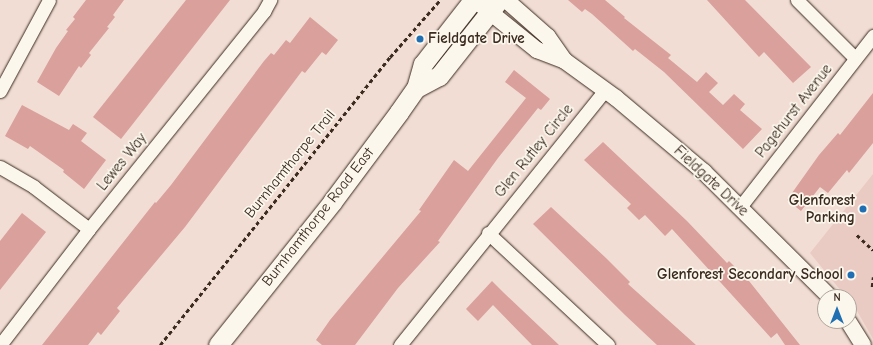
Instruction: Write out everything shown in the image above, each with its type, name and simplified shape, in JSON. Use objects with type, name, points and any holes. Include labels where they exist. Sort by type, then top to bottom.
[{"type":"main road","name":"Burnhamthorpe Road East","points":[[218,345],[332,202],[416,88],[423,64],[474,0]]},
{"type":"main road","name":"Burnhamthorpe Road East","points":[[416,88],[439,76],[494,6]]},
{"type":"street","points":[[0,91],[50,0]]},
{"type":"street","name":"Lewes Way","points":[[0,345],[89,229],[264,11],[270,0]]},
{"type":"street","name":"Fieldgate Drive","points":[[474,0],[494,6],[537,50],[565,61],[605,90],[704,172],[822,289]]},
{"type":"street","name":"Fieldgate Drive","points":[[506,0],[548,37],[565,61]]},
{"type":"street","points":[[797,0],[855,58]]},
{"type":"street","name":"Pagehurst Avenue","points":[[740,207],[873,36]]},
{"type":"street","name":"Glen Rutley Circle","points":[[400,345],[488,233],[605,90]]},
{"type":"street","points":[[0,166],[34,187],[89,229]]},
{"type":"street","points":[[488,233],[608,345]]},
{"type":"street","points":[[853,329],[863,345]]},
{"type":"path","name":"Burnhamthorpe Trail","points":[[160,345],[390,58],[440,0]]},
{"type":"path","points":[[856,234],[873,250]]},
{"type":"path","points":[[872,287],[873,277]]},
{"type":"shaded area","name":"Glenforest Secondary School","points":[[873,174],[873,339],[857,311],[857,289],[839,289],[810,253]]},
{"type":"building","points":[[86,0],[124,0],[113,15],[115,17],[107,27],[109,28],[89,53],[91,55],[81,68],[79,66],[59,96],[37,82],[56,48],[68,31],[66,30],[75,19],[73,17]]},
{"type":"building","points":[[186,0],[230,0],[121,139],[93,117]]},
{"type":"building","points":[[568,0],[605,0],[625,17],[624,18],[671,55],[668,58],[697,82],[706,72],[718,83],[709,92],[723,105],[734,94],[745,104],[740,110],[762,129],[743,149],[664,72],[635,49],[633,51],[592,14],[585,9],[582,12]]},
{"type":"building","points":[[707,0],[745,0],[811,67],[793,83],[764,52],[759,57]]},
{"type":"building","points":[[310,17],[338,40],[326,55],[322,52],[305,73],[302,71],[185,227],[117,308],[120,311],[101,335],[98,332],[88,345],[42,345],[155,202],[156,203],[171,185],[264,61],[271,53],[274,55],[286,40],[290,43]]},
{"type":"building","points":[[514,70],[550,99],[541,110],[538,108],[498,158],[438,241],[440,242],[398,288],[355,345],[322,345],[316,340],[330,320],[421,211],[419,210],[454,160],[468,171],[526,98],[505,82]]},
{"type":"building","points":[[873,93],[873,143],[849,173],[847,170],[828,193],[820,187],[801,211],[787,200],[819,155],[838,133],[840,135]]},
{"type":"building","points":[[22,105],[69,130],[73,124],[87,133],[81,141],[106,160],[84,189],[63,172],[64,170],[30,146],[28,149],[5,136]]},
{"type":"building","points":[[603,142],[687,221],[727,263],[729,261],[749,281],[800,345],[785,345],[777,333],[771,338],[672,229],[665,236],[645,215],[639,220],[627,208],[631,204],[584,160]]},
{"type":"building","points":[[551,207],[630,282],[628,284],[696,345],[657,345],[625,315],[533,224]]},
{"type":"building","points":[[22,213],[46,232],[0,290],[0,241]]},
{"type":"building","points":[[492,281],[559,345],[532,345],[493,305],[478,321],[466,309]]},
{"type":"place","name":"Fieldgate Drive","points":[[420,39]]},
{"type":"place","name":"Glenforest Parking","points":[[863,209]]},
{"type":"place","name":"Glenforest Secondary School","points":[[851,275]]}]
